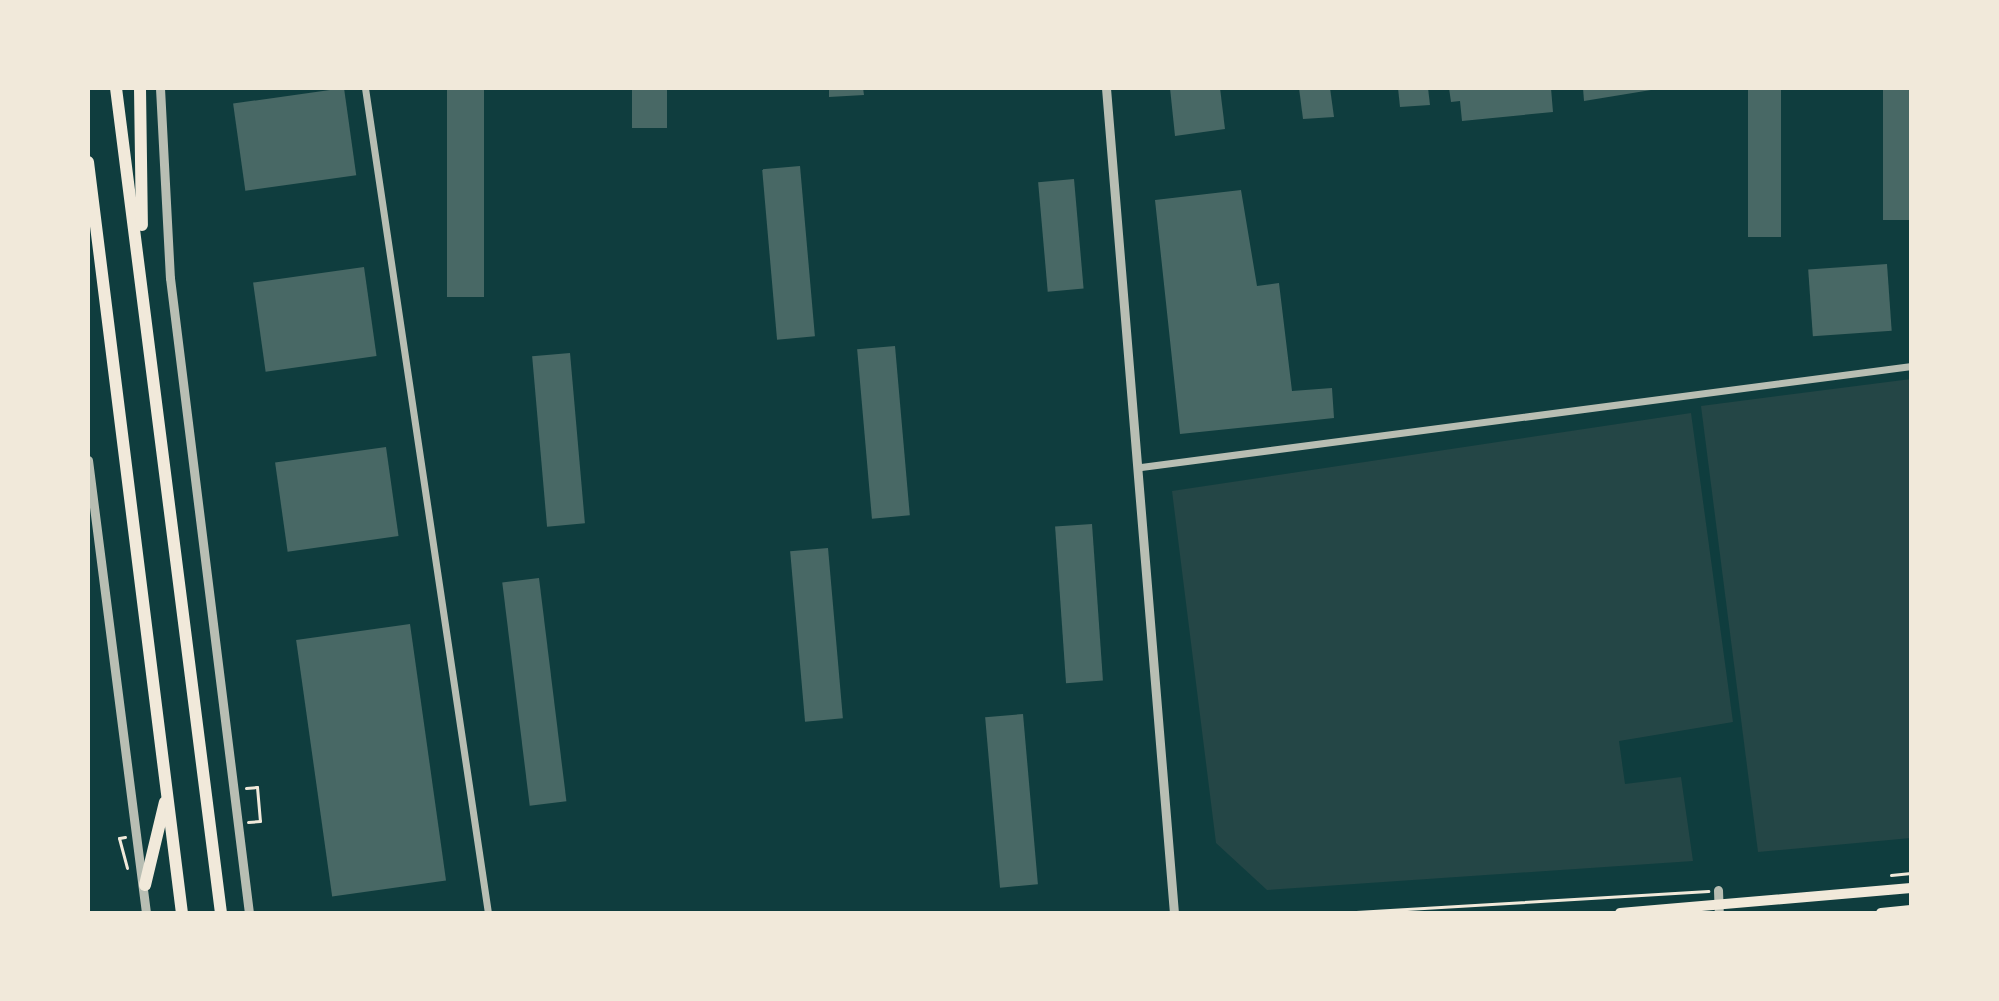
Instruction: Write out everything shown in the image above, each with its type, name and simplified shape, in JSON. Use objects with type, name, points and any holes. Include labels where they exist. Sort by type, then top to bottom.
[{"type":"highway","points":[[116,88],[143,272],[221,913]]},
{"type":"highway","points":[[140,88],[143,272]]},
{"type":"highway","points":[[88,162],[182,913]]},
{"type":"highway","points":[[145,885],[166,795]]},
{"type":"main road","points":[[1620,913],[1719,910],[1911,888]]},
{"type":"main road","points":[[1881,913],[1911,910]]},
{"type":"street","points":[[160,88],[170,278],[249,913]]},
{"type":"street","points":[[365,88],[488,913]]},
{"type":"street","points":[[1106,88],[1141,467],[1174,913]]},
{"type":"street","points":[[1141,467],[1911,366]]},
{"type":"street","points":[[88,460],[145,885],[146,913]]},
{"type":"street","points":[[1718,890],[1719,910]]},
{"type":"path","points":[[119,838],[123,868]]},
{"type":"path","points":[[1882,876],[1911,873]]},
{"type":"path","points":[[1339,913],[1718,890]]},
{"type":"shaded area","points":[[1911,379],[1911,838],[1758,852],[1701,406]]},
{"type":"shaded area","points":[[1691,413],[1733,722],[1619,741],[1625,784],[1681,777],[1693,861],[1267,890],[1216,843],[1172,491]]},
{"type":"building","points":[[344,88],[356,175],[245,191],[233,104]]},
{"type":"building","points":[[447,88],[484,88],[484,297],[447,297]]},
{"type":"building","points":[[632,88],[667,88],[667,128],[632,128]]},
{"type":"building","points":[[829,88],[863,88],[864,95],[829,97]]},
{"type":"building","points":[[1170,88],[1220,88],[1225,129],[1175,136]]},
{"type":"building","points":[[1299,88],[1330,88],[1334,117],[1303,119]]},
{"type":"building","points":[[1398,88],[1428,88],[1430,105],[1400,107]]},
{"type":"building","points":[[1449,88],[1551,88],[1553,112],[1462,121],[1460,101],[1451,102]]},
{"type":"building","points":[[1583,88],[1651,88],[1651,90],[1584,101]]},
{"type":"building","points":[[1748,88],[1781,88],[1781,237],[1748,237]]},
{"type":"building","points":[[1883,88],[1911,88],[1911,220],[1883,220]]},
{"type":"building","points":[[800,166],[815,336],[777,340],[762,169]]},
{"type":"building","points":[[1074,179],[1084,289],[1048,292],[1038,182]]},
{"type":"building","points":[[1241,190],[1257,286],[1279,283],[1292,391],[1332,388],[1334,418],[1180,434],[1155,200]]},
{"type":"building","points":[[1887,264],[1892,331],[1813,336],[1808,270]]},
{"type":"building","points":[[364,267],[377,356],[266,372],[253,283]]},
{"type":"building","points":[[895,346],[910,515],[872,519],[857,349]]},
{"type":"building","points":[[570,353],[585,523],[547,527],[532,356]]},
{"type":"building","points":[[386,447],[399,536],[288,552],[275,463]]},
{"type":"building","points":[[1092,524],[1103,681],[1066,683],[1055,527]]},
{"type":"building","points":[[828,548],[843,718],[805,722],[790,551]]},
{"type":"building","points":[[539,578],[566,801],[530,806],[502,583]]},
{"type":"building","points":[[410,624],[446,880],[332,896],[296,640]]},
{"type":"building","points":[[1023,714],[1038,884],[1000,888],[985,717]]}]
